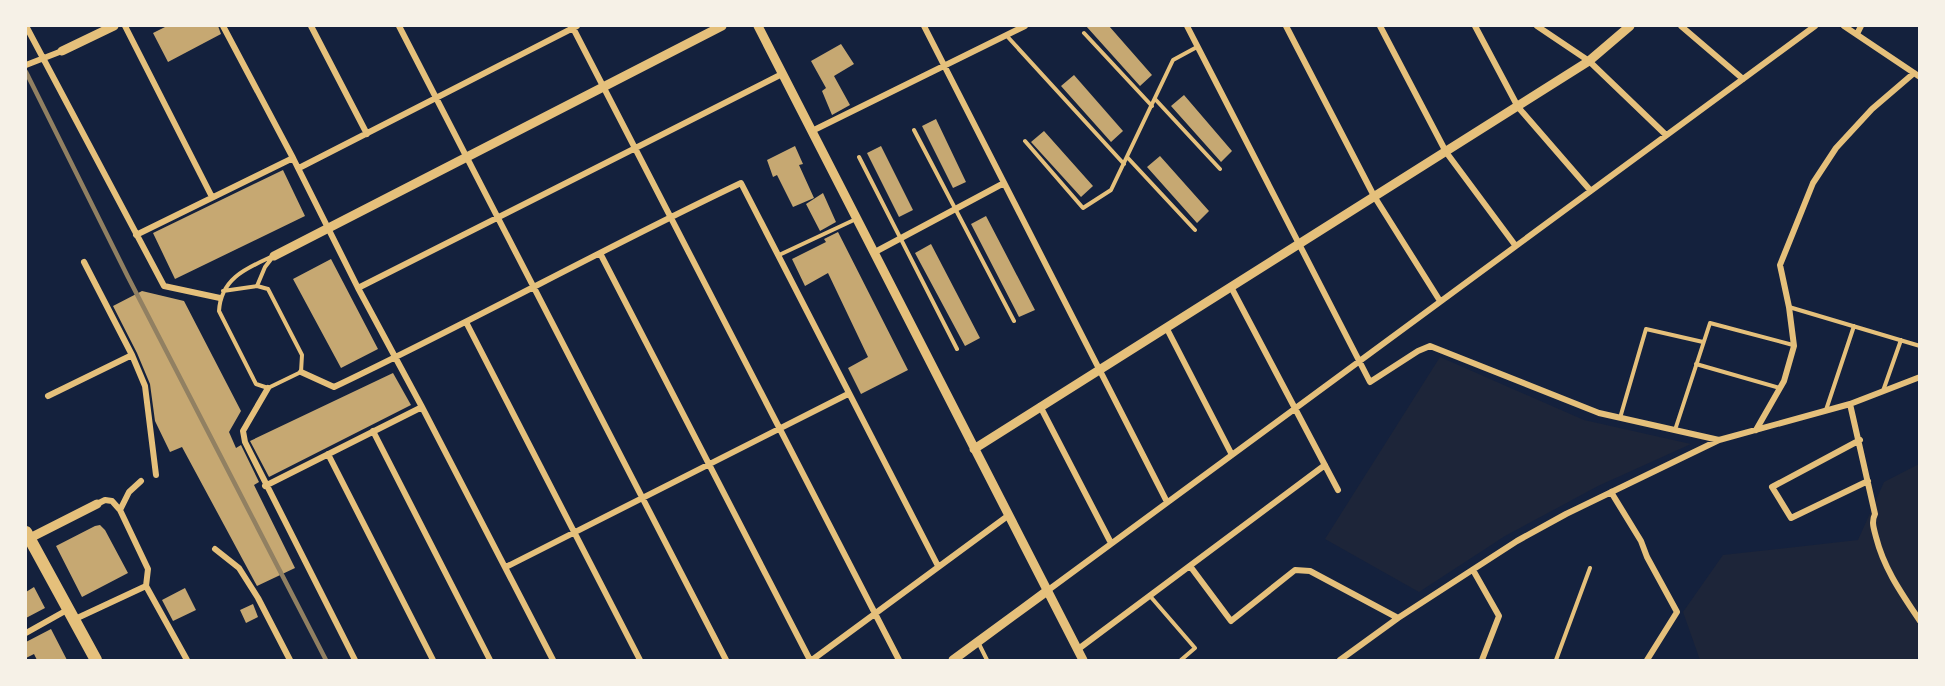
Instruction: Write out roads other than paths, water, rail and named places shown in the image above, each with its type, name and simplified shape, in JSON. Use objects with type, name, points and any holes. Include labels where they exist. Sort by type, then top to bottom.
[{"type":"highway","points":[[27,537],[96,660]]},
{"type":"street","points":[[26,26],[164,286],[221,295]]},
{"type":"street","points":[[26,64],[62,51],[114,26]]},
{"type":"street","points":[[125,26],[212,196]]},
{"type":"street","points":[[223,26],[299,168],[357,288],[554,660]]},
{"type":"street","points":[[311,26],[366,134]]},
{"type":"street","points":[[399,26],[726,660]]},
{"type":"street","points":[[299,168],[574,26],[899,660]]},
{"type":"street","points":[[274,256],[722,26]]},
{"type":"street","points":[[758,26],[1083,660]]},
{"type":"street","points":[[924,26],[1167,502]]},
{"type":"street","points":[[812,131],[1025,26]]},
{"type":"street","points":[[1187,26],[1370,382],[1418,351],[1430,346],[1599,413],[1719,440]]},
{"type":"street","points":[[1286,26],[1374,196],[1440,301]]},
{"type":"street","points":[[1380,26],[1446,152],[1515,245]]},
{"type":"street","points":[[1475,26],[1518,106],[1590,190]]},
{"type":"street","points":[[1537,26],[1589,61],[1666,135]]},
{"type":"street","points":[[974,449],[1589,61],[1630,26]]},
{"type":"street","points":[[1681,26],[1743,79]]},
{"type":"street","points":[[952,660],[1815,26]]},
{"type":"street","points":[[1756,430],[1784,381],[1794,346],[1780,265],[1813,183],[1836,148],[1872,109],[1917,75],[1844,26]]},
{"type":"street","points":[[1857,34],[1861,26]]},
{"type":"street","points":[[357,288],[782,74]]},
{"type":"street","points":[[136,235],[293,158]]},
{"type":"street","points":[[302,372],[334,387],[396,358],[741,183],[938,566]]},
{"type":"street","points":[[875,252],[1004,183]]},
{"type":"street","points":[[600,253],[811,660],[1009,515]]},
{"type":"street","points":[[84,262],[132,355],[145,386],[156,475]]},
{"type":"street","points":[[1231,287],[1338,490]]},
{"type":"street","points":[[466,322],[640,660]]},
{"type":"street","points":[[1166,327],[1232,454]]},
{"type":"street","points":[[48,396],[132,355]]},
{"type":"street","points":[[1340,660],[1398,618],[1527,536],[1611,492],[1719,440],[1850,404],[1920,378]]},
{"type":"street","points":[[268,388],[243,431],[245,442],[265,486],[355,660]]},
{"type":"street","points":[[506,567],[848,394]]},
{"type":"street","points":[[1850,404],[1875,514],[1872,520],[1887,572],[1920,621]]},
{"type":"street","points":[[1040,406],[1111,543]]},
{"type":"street","points":[[265,486],[422,407]]},
{"type":"street","points":[[373,431],[490,660]]},
{"type":"street","points":[[1860,440],[1772,487],[1791,518],[1868,481]]},
{"type":"street","points":[[328,454],[432,660]]},
{"type":"street","points":[[1077,650],[1325,465]]},
{"type":"street","points":[[120,510],[129,492],[141,481]]},
{"type":"street","points":[[1611,492],[1641,541],[1647,557],[1677,612],[1647,660]]},
{"type":"street","points":[[27,537],[105,500],[112,501],[120,510],[148,569],[146,586],[187,660]]},
{"type":"street","points":[[215,549],[239,568],[258,598],[290,660]]},
{"type":"street","points":[[1190,566],[1231,621],[1295,570],[1310,572],[1398,618]]},
{"type":"street","points":[[1473,570],[1499,616],[1482,660]]},
{"type":"street","points":[[26,633],[146,586]]},
{"type":"lane","points":[[1084,33],[1152,106]]},
{"type":"lane","points":[[1006,35],[1124,164]]},
{"type":"lane","points":[[1025,141],[1083,208],[1111,190],[1173,60],[1198,47]]},
{"type":"lane","points":[[1155,99],[1220,169]]},
{"type":"lane","points":[[914,130],[1014,321]]},
{"type":"lane","points":[[859,157],[957,349]]},
{"type":"lane","points":[[1127,157],[1195,230]]},
{"type":"lane","points":[[778,255],[858,218]]},
{"type":"lane","points":[[258,286],[265,267],[274,256]]},
{"type":"lane","points":[[221,295],[258,286],[268,289],[303,355],[302,372],[268,388],[256,384],[219,311],[221,295],[234,278],[245,269],[274,256]]},
{"type":"lane","points":[[1789,307],[1920,346]]},
{"type":"lane","points":[[1675,431],[1710,322],[1794,346]]},
{"type":"lane","points":[[1826,410],[1854,326]]},
{"type":"lane","points":[[1620,418],[1646,329],[1703,342]]},
{"type":"lane","points":[[1883,392],[1901,340]]},
{"type":"lane","points":[[1696,364],[1780,388]]},
{"type":"lane","points":[[1556,660],[1590,568]]},
{"type":"lane","points":[[1149,596],[1195,648],[1181,660]]},
{"type":"lane","points":[[978,642],[987,660]]},
{"type":"railway","points":[[26,72],[128,277],[326,660]]}]
